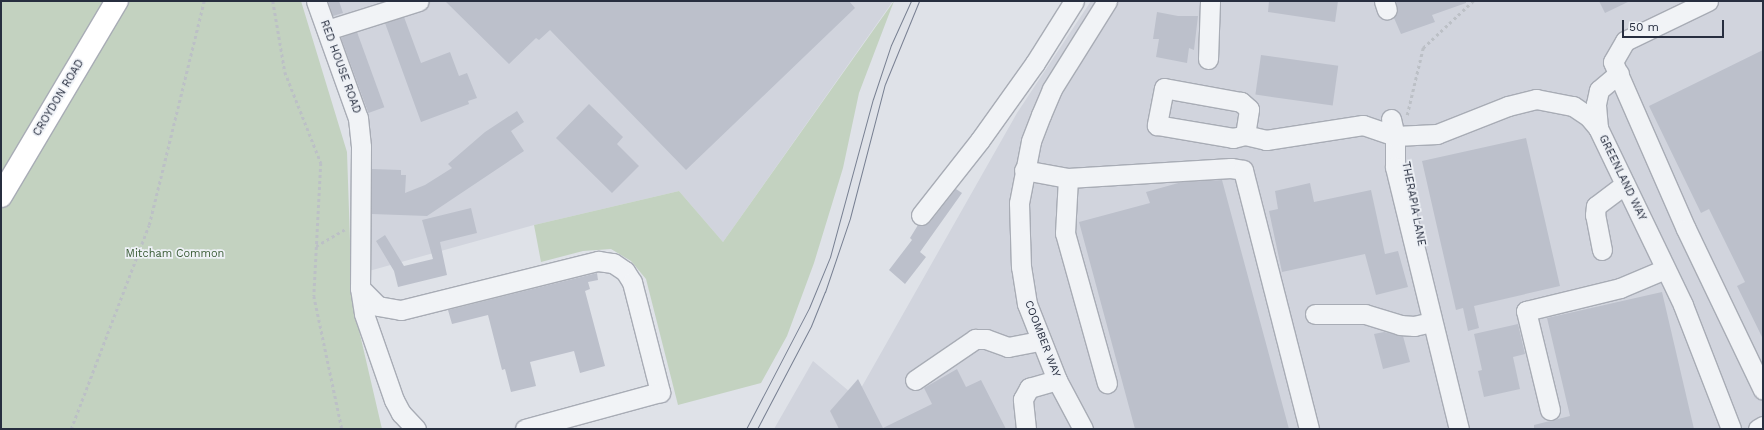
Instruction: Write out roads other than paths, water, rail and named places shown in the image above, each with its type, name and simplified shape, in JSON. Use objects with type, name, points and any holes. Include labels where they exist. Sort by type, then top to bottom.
[{"type":"main road","name":"CROYDON ROAD","points":[[1,196],[116,1]]},
{"type":"street","name":"RED HOUSE ROAD","points":[[316,1],[358,118],[361,147],[360,288],[364,314],[394,400],[401,413],[416,429]]},
{"type":"street","points":[[327,30],[419,1]]},
{"type":"street","points":[[921,215],[980,140],[1036,63],[1074,1]]},
{"type":"street","name":"COOMBER WAY","points":[[1083,429],[1057,380],[1040,341],[1027,304],[1021,267],[1019,203],[1024,170],[1031,141],[1052,89],[1107,1]]},
{"type":"street","points":[[1208,59],[1210,1]]},
{"type":"street","points":[[1708,1],[1625,41],[1614,62],[1686,229],[1763,390]]},
{"type":"street","points":[[1598,128],[1596,104],[1599,90],[1619,73]]},
{"type":"street","points":[[1245,135],[1249,110],[1241,102],[1164,88],[1157,125],[1233,138],[1245,135],[1266,140],[1363,125],[1398,130]]},
{"type":"street","name":"GREENLAND WAY","points":[[1398,130],[1448,131],[1508,106],[1536,99],[1573,106],[1588,116],[1598,128],[1683,305],[1731,429]]},
{"type":"street","name":"THERAPIA LANE","points":[[1398,130],[1395,167],[1459,429]]},
{"type":"street","points":[[1024,170],[1068,178],[1232,168],[1243,170],[1309,429]]},
{"type":"street","points":[[1068,178],[1065,233],[1106,383]]},
{"type":"street","points":[[1602,250],[1595,215],[1596,206],[1624,184]]},
{"type":"street","points":[[360,288],[378,306],[401,310],[598,261],[612,263],[625,271],[632,282],[660,392],[525,429]]},
{"type":"street","points":[[1550,410],[1526,311],[1620,288],[1665,269]]},
{"type":"street","points":[[1315,314],[1365,314],[1400,325],[1414,326],[1432,322]]},
{"type":"street","points":[[915,380],[975,339],[986,339],[1008,347],[1040,341]]},
{"type":"street","points":[[1026,429],[1023,399],[1029,388],[1057,380]]},
{"type":"street","points":[[1758,429],[1763,426]]},
{"type":"tram line","points":[[746,429],[809,308],[830,257],[873,99],[891,45],[911,1]]},
{"type":"tram line","points":[[757,429],[811,326],[825,292],[850,218],[885,84],[919,1]]},
{"type":"park label","name":"Mitcham Common","points":[[175,254]]}]
